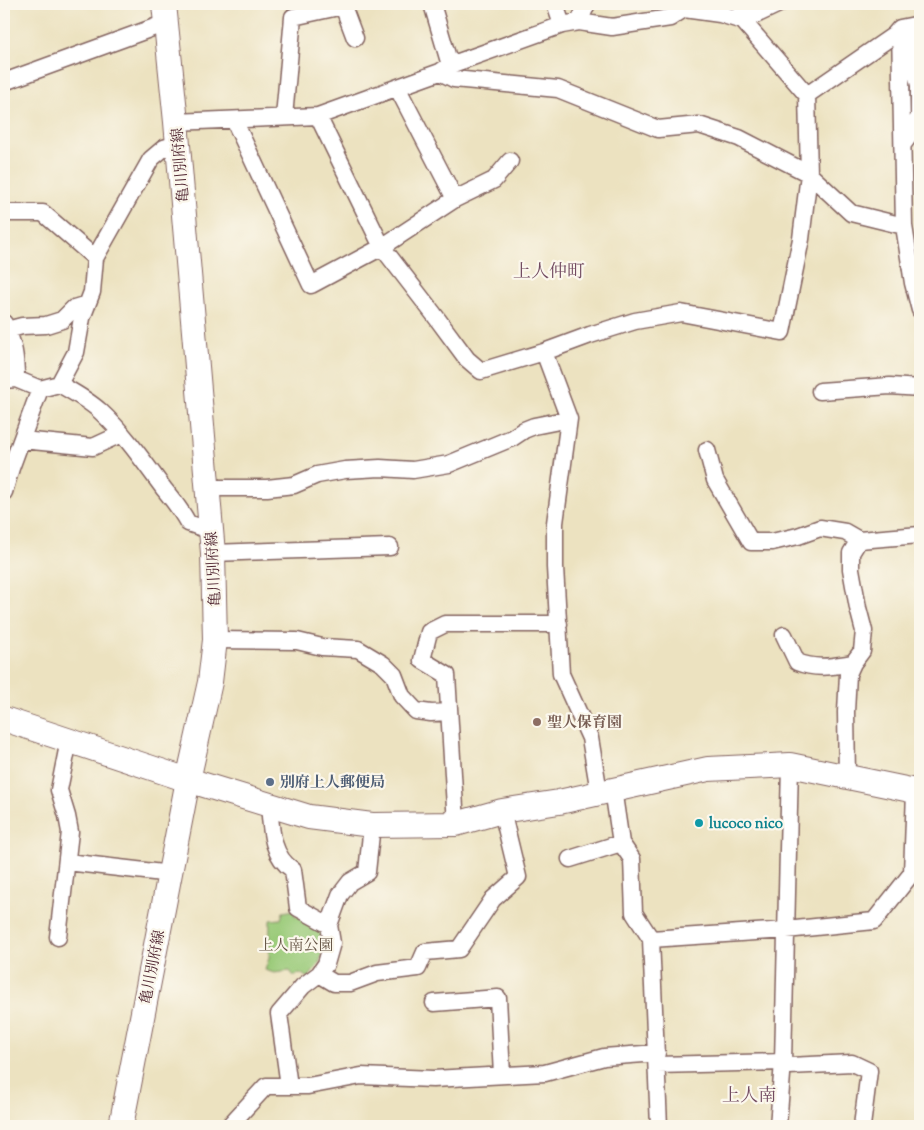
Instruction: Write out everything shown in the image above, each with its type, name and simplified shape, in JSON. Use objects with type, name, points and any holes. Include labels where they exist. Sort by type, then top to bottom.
[{"type":"main road","name":"亀川別府線","points":[[121,1126],[188,780],[210,682],[215,640],[212,542],[208,488],[165,13]]},
{"type":"main road","points":[[4,720],[309,817],[372,825],[456,824],[502,812],[559,802],[708,769],[790,765],[918,792]]},
{"type":"street","points":[[432,4],[445,69],[454,79],[558,89],[658,128],[699,125],[739,138],[809,174],[850,213],[904,226]]},
{"type":"street","points":[[555,4],[562,25]]},
{"type":"street","points":[[579,22],[587,4]]},
{"type":"street","points":[[743,4],[743,21]]},
{"type":"street","points":[[743,21],[779,4]]},
{"type":"street","points":[[284,117],[293,18],[343,6],[355,38]]},
{"type":"street","points":[[59,384],[76,352],[82,318],[92,292],[95,258],[151,159],[177,133],[234,120],[318,116],[398,89],[445,69],[562,25],[579,22],[612,27],[670,18],[684,10],[720,14],[743,21],[807,95],[809,174],[801,239],[782,332],[682,313],[635,321],[590,334],[544,352],[481,371],[467,359],[382,247],[318,116]]},
{"type":"street","points":[[4,82],[165,13]]},
{"type":"street","points":[[807,95],[894,35],[900,28],[920,26],[910,51],[919,85],[919,116],[912,132],[904,143]]},
{"type":"street","points":[[900,28],[904,143],[904,226],[920,310]]},
{"type":"street","points":[[398,89],[455,199]]},
{"type":"street","points":[[234,120],[311,285],[382,247],[455,199],[494,180],[510,161]]},
{"type":"street","points":[[4,213],[44,213],[95,258]]},
{"type":"street","points":[[87,304],[74,308],[62,320],[46,325],[5,326],[12,340],[16,358],[10,380],[40,389],[59,384],[80,395],[100,411],[146,463],[180,508],[188,523],[212,542],[390,547]]},
{"type":"street","points":[[544,352],[569,419],[555,523],[555,567],[561,674],[590,738],[621,843],[632,859],[634,914],[651,939],[659,1126]]},
{"type":"street","points":[[820,391],[890,386],[920,388]]},
{"type":"street","points":[[4,492],[40,389]]},
{"type":"street","points":[[208,488],[267,488],[294,485],[317,475],[345,470],[380,468],[413,470],[449,464],[512,438],[534,426],[569,419]]},
{"type":"street","points":[[22,440],[93,447],[121,434]]},
{"type":"street","points":[[707,450],[715,480],[751,542],[772,542],[798,536],[820,528],[845,532],[859,540],[920,535]]},
{"type":"street","points":[[847,777],[846,712],[848,674],[862,651],[864,631],[851,569],[850,553],[859,540]]},
{"type":"street","points":[[456,824],[447,675],[422,660],[429,632],[445,624],[559,624]]},
{"type":"street","points":[[784,635],[797,662],[810,668],[853,663]]},
{"type":"street","points":[[215,640],[296,641],[322,647],[358,649],[383,664],[394,675],[402,696],[416,711],[432,713],[449,712]]},
{"type":"street","points":[[58,937],[70,832],[59,790],[69,740]]},
{"type":"street","points":[[778,1126],[783,1062],[790,765]]},
{"type":"street","points":[[651,939],[786,930],[874,921],[912,873],[918,792]]},
{"type":"street","points":[[269,804],[272,838],[284,864],[293,870],[298,908],[329,925]]},
{"type":"street","points":[[319,974],[334,983],[350,983],[377,973],[418,968],[425,952],[459,949],[493,899],[518,877],[502,812]]},
{"type":"street","points":[[288,1086],[279,1014],[303,986],[319,974],[326,964],[332,943],[329,925],[340,895],[350,882],[367,872],[372,825]]},
{"type":"street","points":[[570,859],[621,843]]},
{"type":"street","points":[[67,862],[171,874]]},
{"type":"street","points":[[434,1003],[498,998],[502,1075]]},
{"type":"street","points":[[229,1126],[266,1086],[308,1086],[361,1076],[434,1079],[545,1073],[604,1057],[783,1062],[789,1066],[852,1063],[868,1072],[862,1126]]},
{"type":"green space","name":"上人南公園","points":[[294,910],[295,916],[304,918],[321,931],[322,956],[308,978],[300,973],[294,976],[290,971],[274,973],[265,970],[269,958],[270,920],[281,919],[283,912]]},
{"type":"place","name":"聖人保育園","points":[[537,722]]},
{"type":"place","name":"別府上人郵便局","points":[[270,782]]},
{"type":"place","name":"lucoco nico","points":[[699,823]]},
{"type":"district","name":"上人仲町","points":[[549,271]]},
{"type":"district","name":"上人南","points":[[749,1095]]}]
